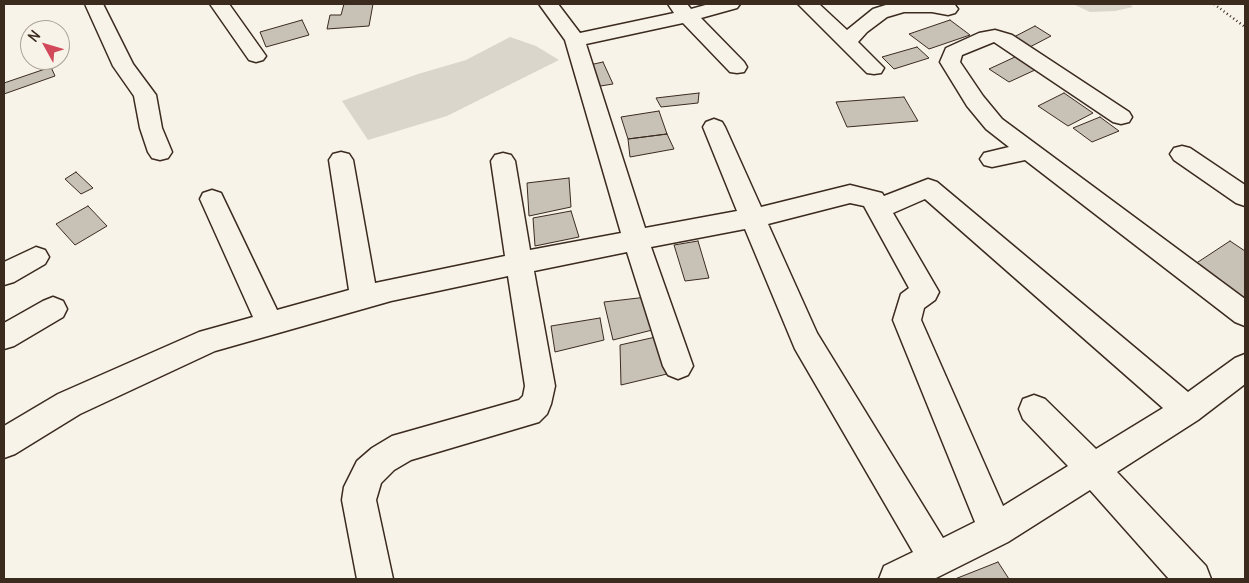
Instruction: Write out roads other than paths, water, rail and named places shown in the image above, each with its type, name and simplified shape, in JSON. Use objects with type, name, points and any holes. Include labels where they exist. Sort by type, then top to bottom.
[{"type":"street","points":[[94,4],[123,66],[145,95],[151,128],[160,152]]},
{"type":"street","points":[[219,4],[256,56]]},
{"type":"street","points":[[548,4],[575,40],[636,240],[678,366]]},
{"type":"street","points":[[575,40],[681,10],[730,4]]},
{"type":"street","points":[[808,4],[874,68]]},
{"type":"street","points":[[847,42],[860,28],[880,13],[902,6],[932,6],[1022,49],[1121,117]]},
{"type":"street","points":[[681,10],[737,67]]},
{"type":"street","points":[[962,19],[950,62],[975,102],[994,124],[1245,314]]},
{"type":"street","points":[[714,127],[805,340],[937,560]]},
{"type":"street","points":[[992,160],[1028,151]]},
{"type":"street","points":[[1182,154],[1245,197]]},
{"type":"street","points":[[341,160],[364,298]]},
{"type":"street","points":[[375,579],[359,500],[362,487],[369,472],[383,459],[403,446],[528,412],[536,404],[540,395],[503,161]]},
{"type":"street","points":[[880,208],[928,188],[1187,410]]},
{"type":"street","points":[[4,443],[68,404],[200,345],[270,324],[364,298],[520,263],[753,218],[850,194],[873,199],[880,208],[925,292],[911,302],[907,320],[996,530]]},
{"type":"street","points":[[212,199],[270,324]]},
{"type":"street","points":[[4,274],[36,257]]},
{"type":"street","points":[[4,337],[54,309]]},
{"type":"street","points":[[898,579],[996,530],[1187,410],[1245,367]]},
{"type":"street","points":[[1034,409],[1092,468],[1193,579]]}]
